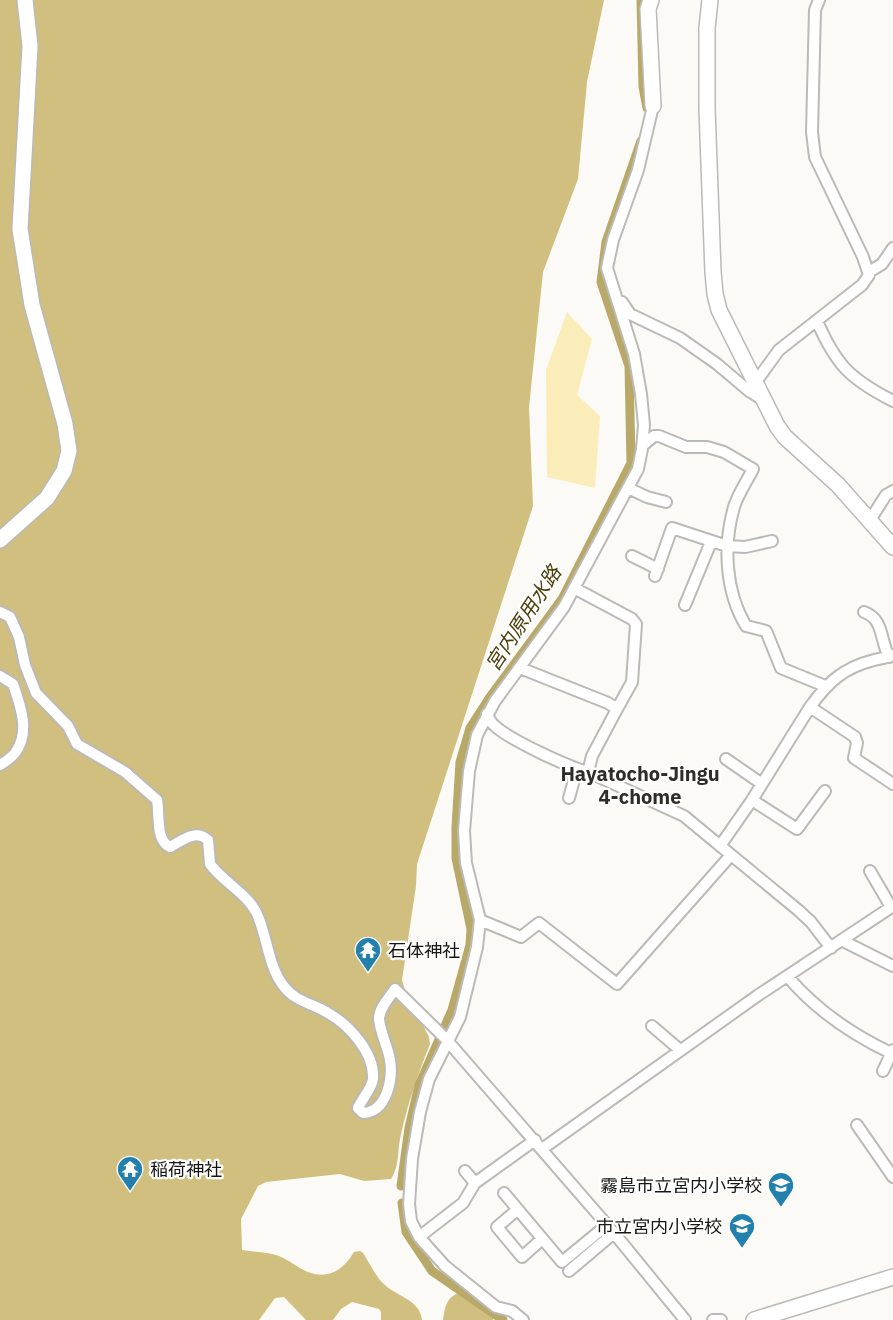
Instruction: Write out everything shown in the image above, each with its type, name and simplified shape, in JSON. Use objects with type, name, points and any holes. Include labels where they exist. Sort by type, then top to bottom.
[{"type":"street","points":[[0,540],[47,498],[64,471],[69,451],[66,424],[32,304],[20,229],[30,46],[25,0]]},
{"type":"street","points":[[523,1320],[512,1311],[496,1307],[445,1266],[419,1237],[411,1221],[409,1196],[414,1145],[429,1079],[460,1017],[477,947],[480,920],[466,863],[464,831],[471,757],[477,735],[487,714],[564,607],[638,469],[644,425],[641,394],[634,354],[607,268],[613,240],[638,170],[653,106],[648,9],[651,0]]},
{"type":"street","points":[[710,0],[707,28],[707,109],[714,286],[719,310],[762,399],[785,437],[838,485],[893,547]]},
{"type":"street","points":[[754,383],[779,350],[862,285],[869,272],[815,157],[812,132],[815,10],[819,0]]},
{"type":"street","points":[[869,272],[882,264],[893,248]]},
{"type":"street","points":[[613,289],[630,314],[680,338],[762,399]]},
{"type":"street","points":[[817,321],[828,348],[846,371],[893,401]]},
{"type":"street","points":[[642,446],[654,436],[659,436],[686,447],[707,447],[724,452],[753,469],[735,506],[727,546],[726,556],[734,598],[745,625],[766,631],[779,666],[783,670],[825,687]]},
{"type":"street","points":[[628,488],[647,497],[666,502]]},
{"type":"street","points":[[870,520],[886,495],[893,491]]},
{"type":"street","points":[[632,556],[656,573],[672,528],[727,546],[745,547],[772,541]]},
{"type":"street","points":[[684,605],[711,542]]},
{"type":"street","points":[[569,798],[632,682],[636,624],[633,619],[574,588]]},
{"type":"street","points":[[0,612],[10,617],[19,637],[36,693],[68,726],[77,744],[125,772],[157,800],[161,837],[164,844],[170,847],[196,834],[208,840],[210,864],[256,912],[281,982],[291,994],[305,1004],[327,1012],[341,1022],[364,1049],[370,1062],[373,1080],[358,1108],[363,1113],[371,1113],[384,1100],[390,1082],[390,1062],[380,1018],[382,1008],[395,989],[447,1040],[535,1140],[610,1229],[680,1319]]},
{"type":"street","points":[[720,846],[825,687],[837,676],[873,660],[891,656],[883,645],[877,619],[864,612]]},
{"type":"street","points":[[520,668],[608,703],[617,709]]},
{"type":"street","points":[[0,676],[13,684],[22,712],[23,734],[15,753],[0,765]]},
{"type":"street","points":[[810,707],[853,735],[857,742],[854,758],[893,784]]},
{"type":"street","points":[[487,714],[501,731],[684,816],[805,916],[831,948]]},
{"type":"street","points":[[726,759],[762,784]]},
{"type":"street","points":[[752,800],[797,829],[825,791]]},
{"type":"street","points":[[480,920],[521,937],[539,923],[617,984],[731,855]]},
{"type":"street","points":[[542,1149],[680,1050],[892,907],[870,872]]},
{"type":"street","points":[[843,941],[893,966]]},
{"type":"street","points":[[788,977],[807,999],[827,1015],[871,1044],[892,1052],[883,1071]]},
{"type":"street","points":[[652,1026],[680,1050]]},
{"type":"street","points":[[857,1125],[893,1177]]},
{"type":"street","points":[[419,1237],[463,1203],[475,1183],[535,1140]]},
{"type":"street","points":[[465,1171],[475,1183]]},
{"type":"street","points":[[504,1194],[562,1262],[610,1229]]},
{"type":"street","points":[[517,1210],[497,1227],[522,1257],[542,1239]]},
{"type":"street","points":[[569,1271],[610,1229]]},
{"type":"street","points":[[754,1320],[777,1317],[893,1276]]},
{"type":"street","points":[[713,1320],[721,1320]]},
{"type":"shaded area","points":[[0,0],[604,0],[587,82],[578,179],[543,272],[529,407],[533,506],[417,864],[416,886],[402,980],[429,1037],[430,1044],[407,1111],[396,1168],[391,1179],[364,1181],[340,1174],[266,1182],[258,1186],[241,1219],[242,1250],[279,1256],[316,1274],[329,1274],[341,1268],[354,1252],[360,1251],[382,1282],[413,1303],[422,1320],[381,1320],[379,1309],[352,1302],[341,1309],[333,1320],[306,1320],[284,1297],[275,1298],[259,1320],[0,1320]]},
{"type":"shaded area","points":[[567,312],[592,339],[577,395],[600,416],[595,488],[547,477],[546,370]]},
{"type":"shaded area","points":[[459,1293],[493,1317],[493,1320],[443,1320],[449,1300]]},
{"type":"waterway","name":"宮内原用水路","points":[[641,0],[643,87],[647,108]]},
{"type":"waterway","name":"宮内原用水路","points":[[401,1186],[409,1128],[419,1085],[452,1010],[470,945],[471,929],[456,858],[460,762],[470,728],[562,599],[631,463],[629,366],[601,282],[606,242],[641,141]]},
{"type":"waterway","name":"宮内原用水路","points":[[402,1203],[406,1232],[432,1271],[503,1320]]},
{"type":"place","name":"石体神社","points":[[368,973]]},
{"type":"place","name":"稲荷神社","points":[[130,1192]]},
{"type":"place","name":"霧島市立宮内小学校","points":[[781,1208]]},
{"type":"place","name":"市立宮内小学校","points":[[742,1249]]},
{"type":"district","name":"Hayatocho-Jingu 4-chome","points":[[640,784]]}]
